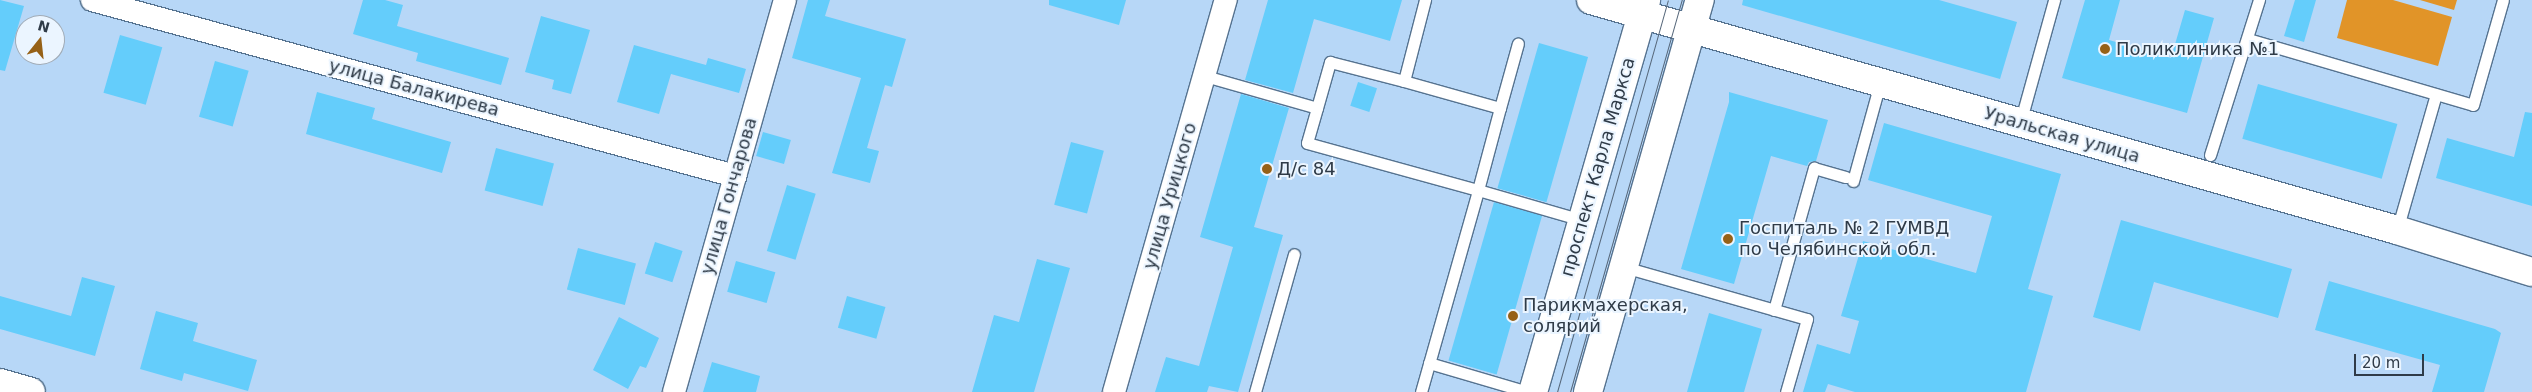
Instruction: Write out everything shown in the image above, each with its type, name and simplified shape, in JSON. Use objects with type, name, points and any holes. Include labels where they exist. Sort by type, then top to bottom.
[{"type":"street","name":"улица Балакирева","points":[[92,0],[735,176]]},
{"type":"street","name":"улица Гончарова","points":[[674,392],[785,0]]},
{"type":"street","name":"улица Урицкого","points":[[1114,392],[1226,0]]},
{"type":"street","name":"Уральская улица","points":[[1591,0],[1644,7],[1692,28],[2397,230],[2532,272]]},
{"type":"street","points":[[1588,392],[1700,0]]},
{"type":"street","name":"проспект Карла Маркса","points":[[1533,392],[1644,7]]},
{"type":"street","points":[[0,383],[31,392]]},
{"type":"lane","points":[[1404,81],[1425,0]]},
{"type":"lane","points":[[2020,123],[2054,0]]},
{"type":"lane","points":[[2210,155],[2259,0]]},
{"type":"lane","points":[[2248,39],[2473,105],[2503,0]]},
{"type":"lane","points":[[1421,392],[1518,43]]},
{"type":"lane","points":[[1500,108],[1330,62],[1307,143],[1582,220]]},
{"type":"lane","points":[[1204,76],[1317,108]]},
{"type":"lane","points":[[1774,310],[1814,168],[1849,179],[1880,83]]},
{"type":"lane","points":[[2397,230],[2436,94]]},
{"type":"lane","points":[[1255,392],[1294,254]]},
{"type":"lane","points":[[1624,267],[1807,319],[1786,392]]},
{"type":"lane","points":[[1429,363],[1528,392]]},
{"type":"shaded area","points":[[2347,0],[2393,0],[2452,17],[2438,66],[2337,38]]},
{"type":"shaded area","points":[[2420,0],[2457,0],[2454,10]]},
{"type":"building","points":[[0,0],[24,6],[21,15],[15,15],[15,37],[5,71],[0,70]]},
{"type":"building","points":[[363,0],[385,0],[403,5],[397,26],[509,58],[501,85],[416,61],[418,53],[353,34]]},
{"type":"building","points":[[808,0],[830,0],[825,16],[906,39],[892,87],[885,85],[867,148],[879,151],[870,183],[832,173],[861,78],[792,58]]},
{"type":"building","points":[[1049,0],[1126,0],[1119,25],[1049,5]]},
{"type":"building","points":[[1268,0],[1402,0],[1390,41],[1314,19],[1293,93],[1245,80]]},
{"type":"building","points":[[1743,0],[1939,0],[2017,22],[2000,79],[1742,5]]},
{"type":"building","name":"Поликлиника №1","points":[[2085,0],[2120,0],[2109,40],[2171,58],[2185,10],[2214,18],[2187,113],[2062,78]]},
{"type":"building","points":[[2295,0],[2316,0],[2304,42],[2284,36]]},
{"type":"building","points":[[541,16],[590,30],[571,94],[552,89],[554,80],[525,72]]},
{"type":"building","points":[[120,35],[162,47],[146,105],[103,93]]},
{"type":"building","points":[[1539,43],[1588,57],[1546,202],[1497,188]]},
{"type":"building","points":[[634,45],[706,65],[708,58],[746,69],[739,93],[671,74],[659,114],[617,102]]},
{"type":"building","points":[[215,61],[249,71],[233,126],[199,117]]},
{"type":"building","points":[[1358,82],[1377,88],[1369,112],[1350,106]]},
{"type":"building","points":[[2258,84],[2397,124],[2382,179],[2242,139]]},
{"type":"building","points":[[317,92],[375,108],[372,119],[451,142],[442,173],[306,134]]},
{"type":"building","points":[[1729,92],[1828,120],[1816,161],[1809,162],[1807,166],[1771,156],[1734,284],[1681,269],[1729,102]]},
{"type":"building","points":[[1241,94],[1289,108],[1254,227],[1283,235],[1238,392],[1209,386],[1207,392],[1155,392],[1166,357],[1199,366],[1233,247],[1200,237]]},
{"type":"building","points":[[2525,112],[2532,113],[2532,206],[2436,178],[2447,138],[2514,157]]},
{"type":"building","points":[[1884,123],[2061,174],[2028,289],[2053,296],[2026,392],[1855,392],[1828,384],[1825,392],[1803,392],[1817,344],[1850,354],[1859,321],[1841,316],[1863,241],[1976,273],[1992,216],[1868,180]]},
{"type":"building","points":[[763,132],[791,140],[784,164],[756,156]]},
{"type":"building","points":[[1071,142],[1104,151],[1087,214],[1054,205]]},
{"type":"building","points":[[496,148],[554,164],[543,206],[485,191]]},
{"type":"building","points":[[787,185],[816,194],[796,260],[767,251]]},
{"type":"building","points":[[1494,202],[1542,216],[1497,374],[1449,361]]},
{"type":"building","points":[[2121,220],[2292,269],[2278,318],[2154,282],[2140,331],[2093,317]]},
{"type":"building","points":[[655,242],[683,251],[672,282],[645,273]]},
{"type":"building","points":[[578,248],[636,264],[625,305],[567,290]]},
{"type":"building","points":[[1037,259],[1070,268],[1034,392],[972,392],[994,315],[1019,322]]},
{"type":"building","points":[[736,261],[775,272],[767,303],[727,292]]},
{"type":"building","points":[[82,277],[115,286],[95,356],[0,329],[0,296],[71,316]]},
{"type":"building","points":[[2329,281],[2495,329],[2501,333],[2484,392],[2432,392],[2440,365],[2315,330]]},
{"type":"building","points":[[847,296],[885,307],[876,339],[838,328]]},
{"type":"building","points":[[156,311],[198,323],[193,341],[257,360],[248,391],[184,373],[182,381],[140,369]]},
{"type":"building","points":[[1709,313],[1762,329],[1744,392],[1687,392]]},
{"type":"building","points":[[619,317],[659,338],[646,368],[640,366],[628,389],[593,370]]},
{"type":"building","points":[[712,362],[760,376],[756,392],[703,392]]},
{"type":"tram line","points":[[1557,392],[1668,0]]},
{"type":"tram line","points":[[1570,392],[1682,0]]},
{"type":"place","name":"Поликлиника №1","points":[[2105,49]]},
{"type":"place","name":"Д/с 84","points":[[1267,169]]},
{"type":"place","name":"Госпиталь № 2 ГУМВД по Челябинской обл.","points":[[1728,239]]},
{"type":"place","name":"Парикмахерская, солярий","points":[[1513,316]]}]
